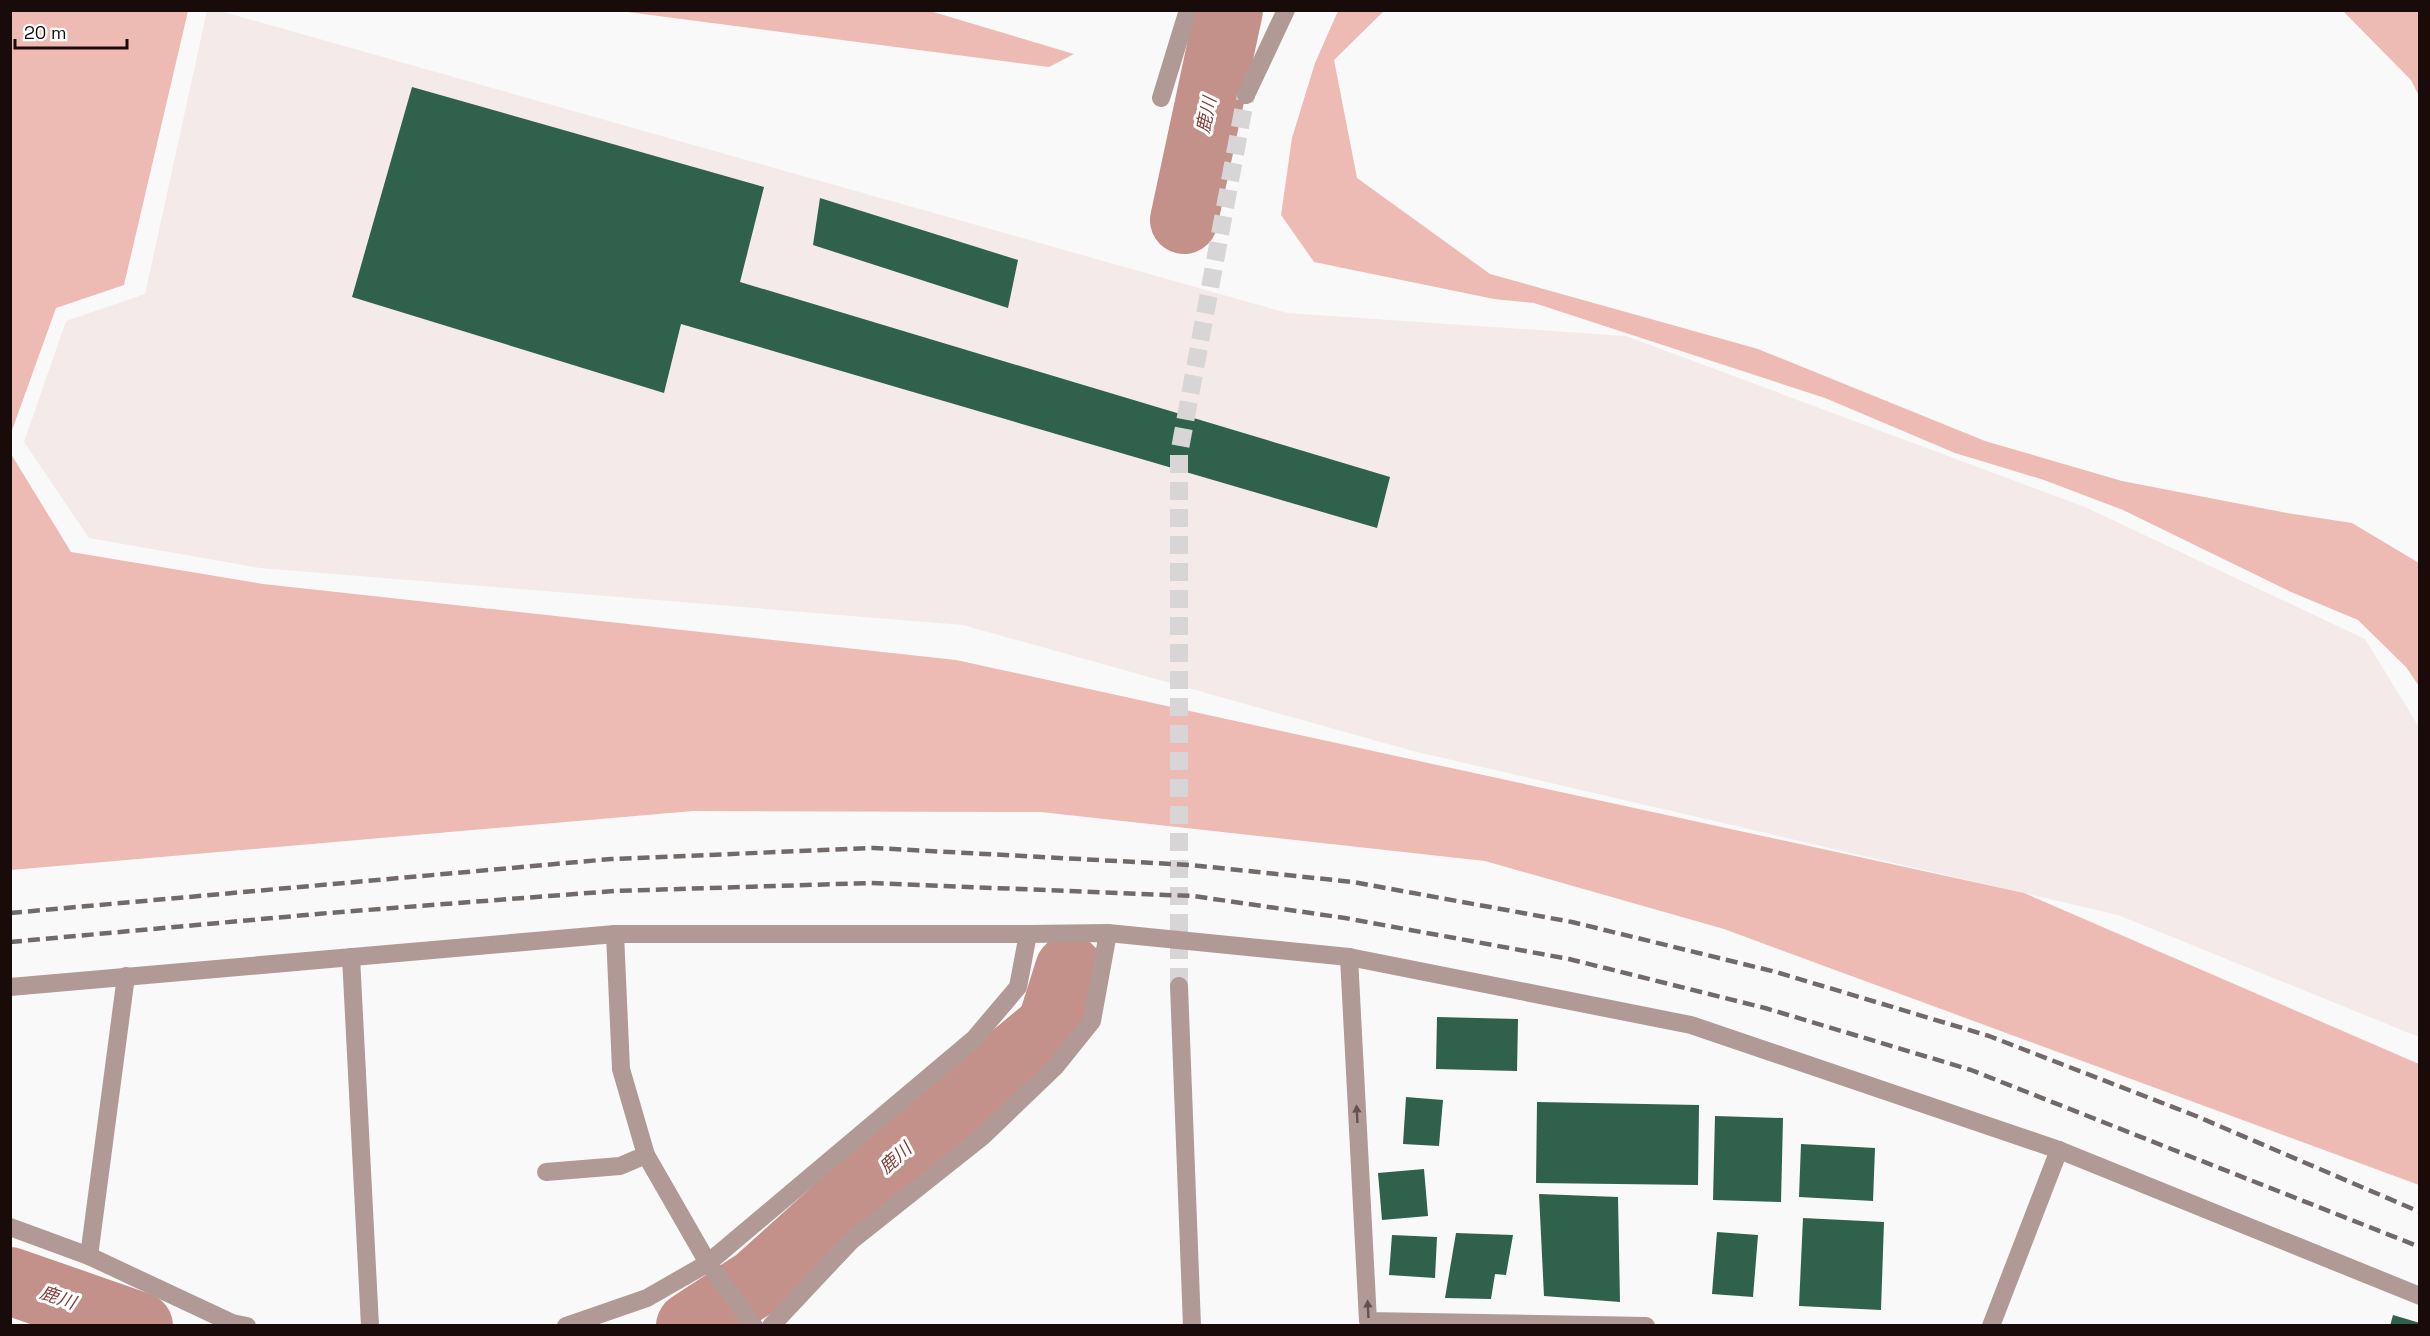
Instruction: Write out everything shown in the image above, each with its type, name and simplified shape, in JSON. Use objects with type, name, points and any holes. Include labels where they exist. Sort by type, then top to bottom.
[{"type":"street","points":[[1161,98],[1188,10]]},
{"type":"street","points":[[1246,95],[1287,10]]},
{"type":"street","points":[[771,1326],[851,1241],[982,1137],[1055,1067],[1092,1021],[1108,933]]},
{"type":"street","points":[[10,987],[615,934],[1108,933],[1349,957],[1691,1025],[2059,1150],[2420,1296]]},
{"type":"street","points":[[615,934],[621,1070],[646,1155],[708,1263],[751,1320]]},
{"type":"street","points":[[566,1326],[647,1298],[708,1263],[974,1040],[1018,987],[1028,934]]},
{"type":"street","points":[[351,957],[370,1326]]},
{"type":"street","points":[[1349,957],[1368,1321],[1646,1326]]},
{"type":"street","points":[[89,1256],[126,976]]},
{"type":"street","points":[[1179,986],[1192,1326]]},
{"type":"street","points":[[1991,1326],[2059,1150]]},
{"type":"street","points":[[546,1172],[620,1166],[646,1155]]},
{"type":"street","points":[[10,1227],[89,1256],[232,1323],[247,1326]]},
{"type":"shaded area","points":[[11,10],[188,11],[124,285],[56,308],[11,433]]},
{"type":"shaded area","points":[[207,11],[220,11],[1287,313],[1626,336],[2085,507],[2365,639],[2419,727],[2419,1037],[2118,915],[1413,751],[963,625],[260,568],[89,538],[24,442],[66,321],[145,294]]},
{"type":"shaded area","points":[[620,11],[930,11],[1074,54],[1049,67]]},
{"type":"shaded area","points":[[1338,11],[1384,11],[1334,60],[1357,178],[1490,274],[1758,349],[1985,441],[2122,481],[2287,513],[2352,523],[2419,563],[2419,686],[2406,667],[2358,620],[2291,592],[2123,510],[2044,480],[1955,453],[1825,398],[1534,303],[1494,299],[1314,262],[1281,215],[1292,138],[1315,63]]},
{"type":"shaded area","points":[[2343,11],[2419,11],[2419,96],[2411,80]]},
{"type":"shaded area","points":[[11,454],[71,552],[263,584],[956,660],[2024,893],[2419,1064],[2419,1185],[1724,929],[1485,861],[1041,812],[693,811],[11,870]]},
{"type":"building","points":[[412,87],[764,187],[740,282],[1390,477],[1377,528],[681,324],[664,393],[352,297]]},
{"type":"building","points":[[820,198],[1018,260],[1008,308],[813,245]]},
{"type":"building","points":[[1437,1017],[1518,1019],[1517,1071],[1436,1069]]},
{"type":"building","points":[[1406,1097],[1443,1100],[1439,1146],[1403,1144]]},
{"type":"building","points":[[1537,1102],[1699,1105],[1698,1185],[1536,1183]]},
{"type":"building","points":[[1715,1116],[1783,1118],[1781,1202],[1713,1200]]},
{"type":"building","points":[[1801,1144],[1875,1148],[1873,1201],[1799,1197]]},
{"type":"building","points":[[1424,1169],[1428,1216],[1382,1220],[1378,1173]]},
{"type":"building","points":[[1539,1194],[1618,1197],[1620,1302],[1544,1296]]},
{"type":"building","points":[[1803,1218],[1884,1222],[1881,1310],[1799,1306]]},
{"type":"building","points":[[1717,1232],[1758,1235],[1753,1297],[1712,1294]]},
{"type":"building","points":[[1456,1233],[1513,1235],[1506,1275],[1495,1274],[1491,1299],[1445,1298]]},
{"type":"building","points":[[1392,1235],[1437,1237],[1435,1278],[1389,1275]]},
{"type":"building","points":[[2393,1315],[2420,1323],[2420,1326],[2390,1326]]},
{"type":"waterway","name":"鹿川","points":[[1184,220],[1229,10]]},
{"type":"waterway","name":"鹿川","points":[[690,1326],[757,1282],[918,1137],[1051,1026],[1069,969]]},
{"type":"waterway","name":"鹿川","points":[[10,1281],[139,1326]]},
{"type":"tunnel","points":[[1179,986],[1179,454],[1246,95]]},
{"type":"railway","points":[[10,913],[611,859],[874,848],[1191,865],[1353,882],[1572,922],[1776,972],[1989,1036],[2196,1116],[2420,1212]]},
{"type":"railway","points":[[10,942],[328,913],[614,891],[870,883],[1193,896],[1345,918],[1569,959],[1765,1008],[1971,1070],[2420,1247]]}]
